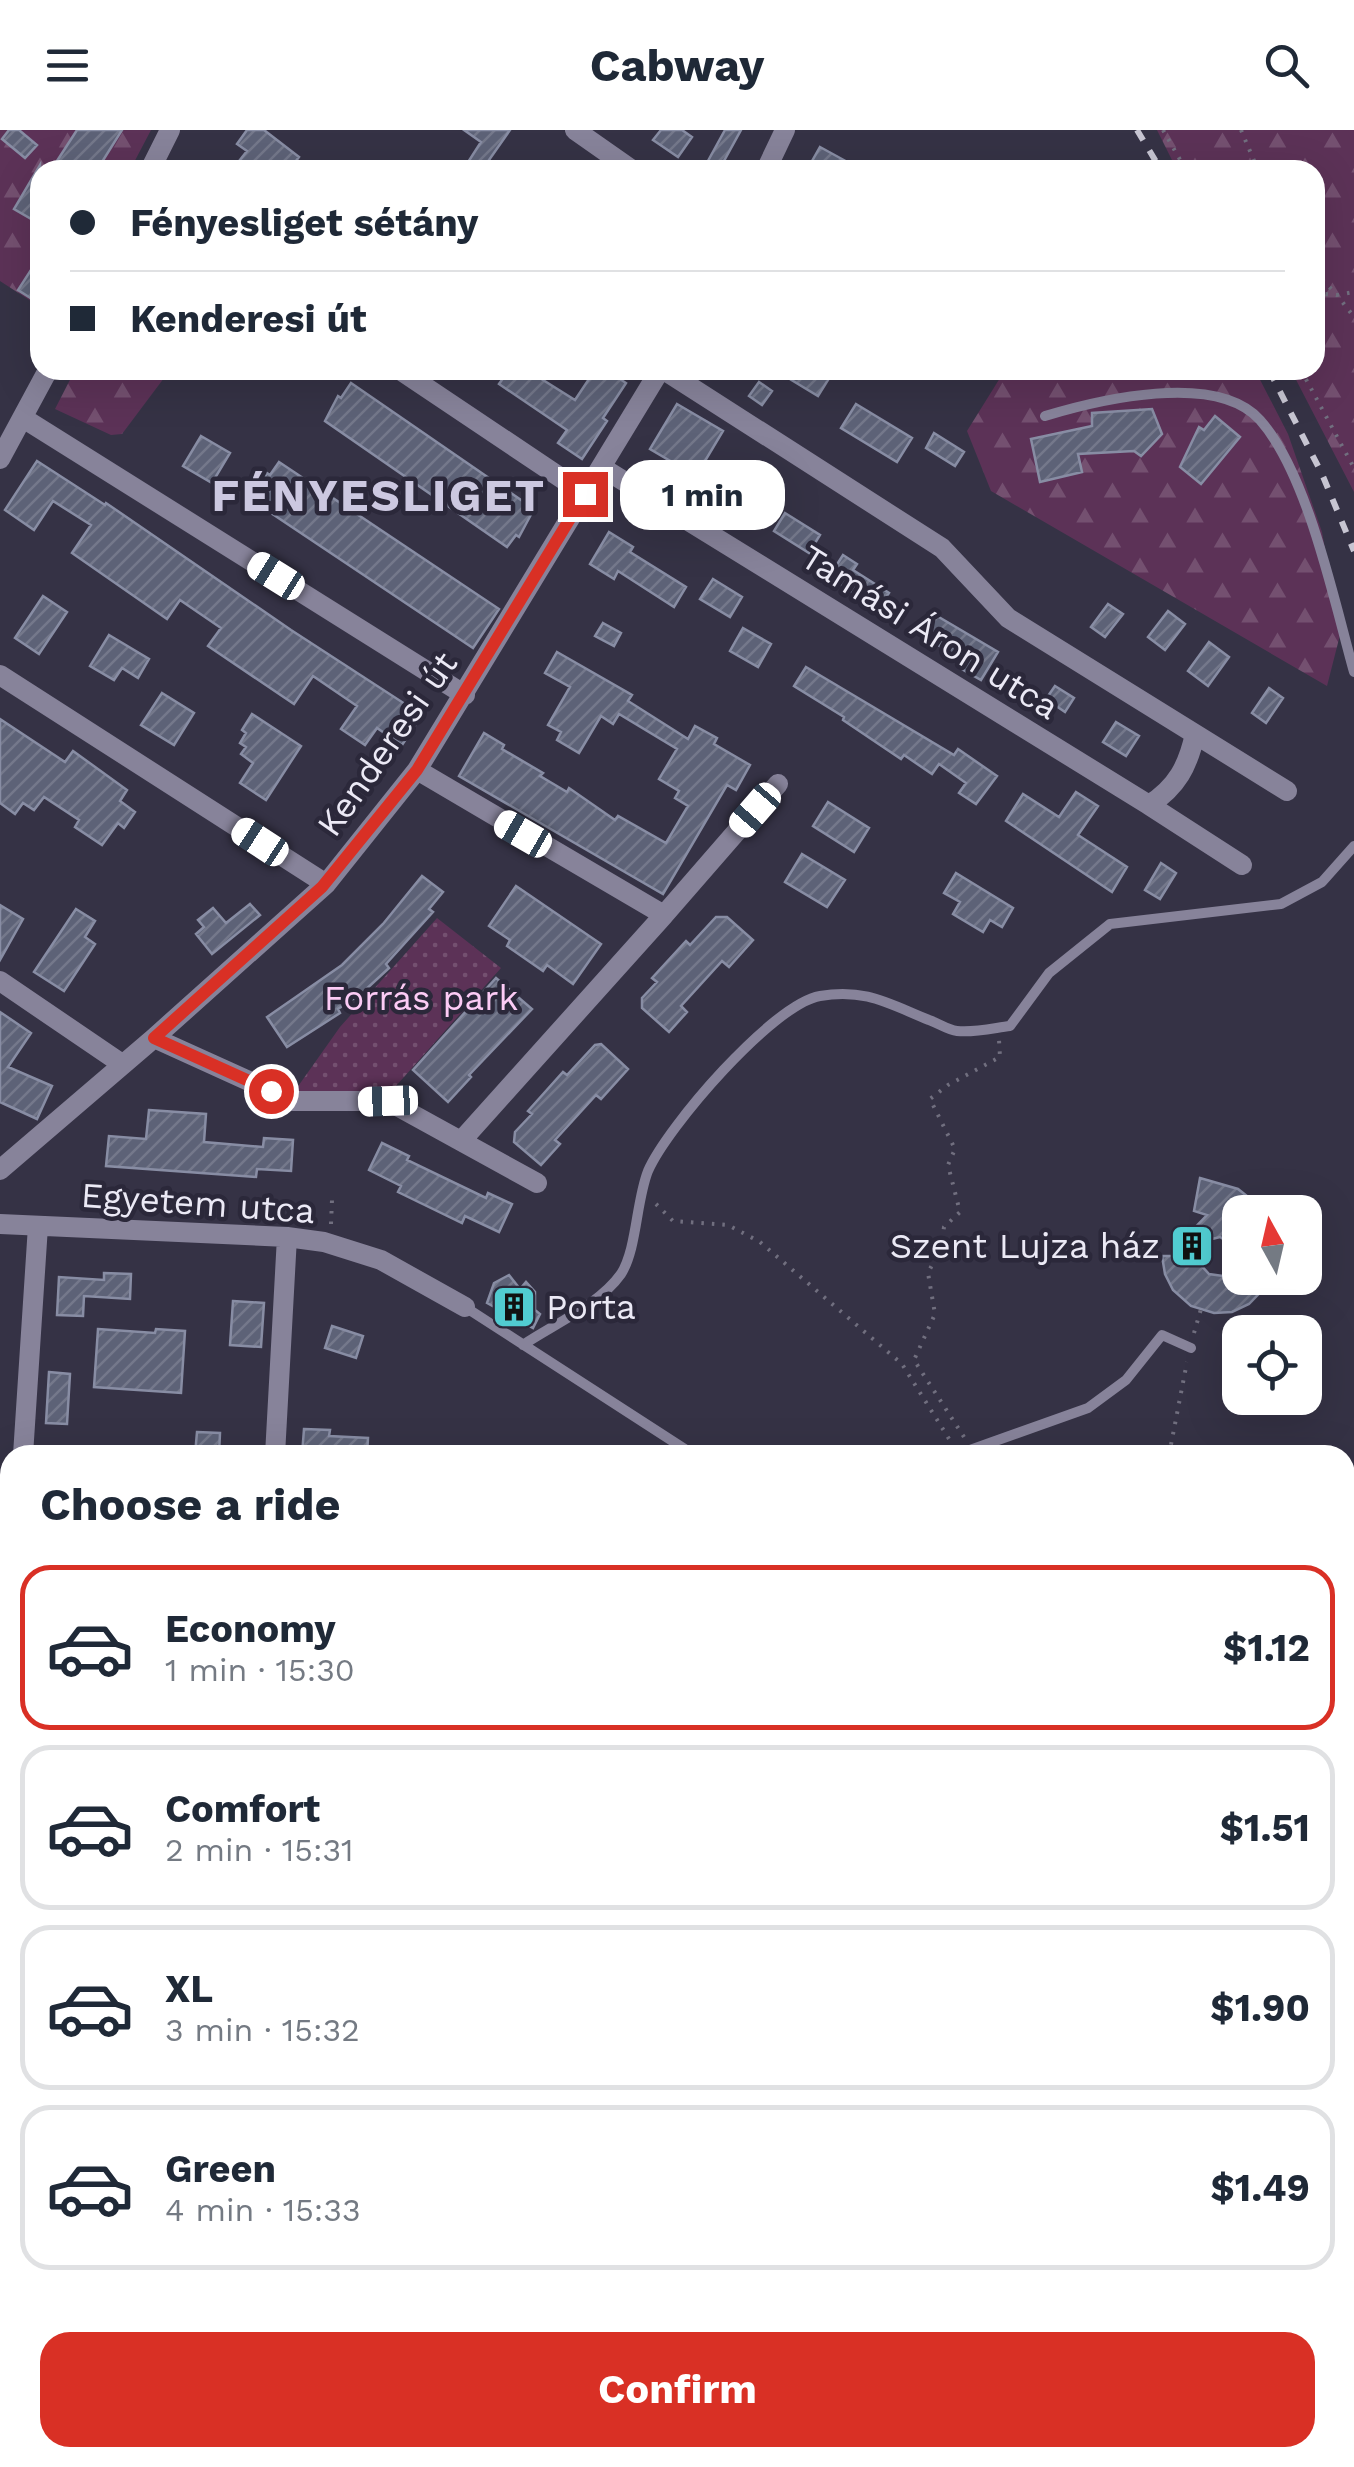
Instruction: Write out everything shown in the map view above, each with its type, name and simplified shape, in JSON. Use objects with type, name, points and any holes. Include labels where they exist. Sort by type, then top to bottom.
[{"type":"street","points":[[155,160],[170,130]]},
{"type":"street","points":[[575,130],[618,160]]},
{"type":"street","points":[[771,160],[786,130]]},
{"type":"street","points":[[0,459],[43,380]]},
{"type":"street","points":[[415,380],[585,494]]},
{"type":"street","name":"Kenderesi út","points":[[0,1170],[326,884],[417,770],[656,380]]},
{"type":"street","points":[[678,380],[942,548],[1008,618],[1287,790]]},
{"type":"street","points":[[23,418],[465,695]]},
{"type":"street","name":"Tamási Áron utca","points":[[602,467],[1242,865]]},
{"type":"street","points":[[0,675],[326,884]]},
{"type":"street","points":[[1149,805],[1173,786],[1186,766],[1194,734]]},
{"type":"street","points":[[417,770],[664,915]]},
{"type":"street","points":[[462,1140],[778,784]]},
{"type":"street","points":[[0,980],[122,1064]]},
{"type":"street","points":[[154,1038],[294,1101],[388,1101],[537,1184]]},
{"type":"street","name":"Egyetem utca","points":[[0,1224],[324,1242],[380,1260],[465,1308]]},
{"type":"street","points":[[23,1445],[38,1226]]},
{"type":"street","points":[[275,1445],[287,1237]]},
{"type":"lane","points":[[1044,416],[1094,401],[1195,392],[1233,404],[1258,418],[1285,461],[1304,502],[1354,672]]},
{"type":"lane","points":[[523,1345],[608,1290],[624,1270],[646,1176],[658,1151],[677,1123],[790,1008],[815,996],[844,992],[882,998],[956,1031],[1010,1026],[1048,973],[1110,924],[1281,904],[1322,882],[1354,846]]},
{"type":"lane","name":"Egyetem utca","points":[[465,1308],[678,1445]]},
{"type":"lane","points":[[983,1445],[1088,1408],[1126,1380],[1162,1335],[1190,1348]]},
{"type":"path","points":[[1163,130],[1180,160]]},
{"type":"path","points":[[1240,130],[1254,160]]},
{"type":"path","points":[[1325,282],[1354,318]]},
{"type":"path","points":[[1325,294],[1354,292]]},
{"type":"path","points":[[1307,380],[1354,468]]},
{"type":"path","points":[[969,1445],[914,1360],[935,1314],[928,1273],[941,1247],[944,1227],[960,1212],[948,1165],[955,1149],[930,1099],[948,1084],[1000,1057],[998,1027]]},
{"type":"path","points":[[646,1176],[651,1196],[660,1211],[673,1221],[728,1225],[760,1242],[902,1364],[952,1445]]},
{"type":"path","points":[[1171,1445],[1201,1309]]},
{"type":"green space","points":[[0,130],[151,130],[135,160],[30,160],[30,300],[0,281]]},
{"type":"green space","points":[[1157,130],[1354,130],[1354,492],[1296,380],[1325,380],[1325,160],[1172,160]]},
{"type":"green space","points":[[70,380],[162,380],[122,434],[111,435],[55,409]]},
{"type":"green space","points":[[999,380],[1260,380],[1288,434],[1322,532],[1340,635],[1327,686],[991,491],[967,431]]},
{"type":"green space","name":"Forrás park","points":[[437,918],[501,968],[388,1095],[294,1092],[340,1027]]},
{"type":"building","points":[[9,130],[19,130],[37,145],[25,158],[2,139]]},
{"type":"building","points":[[77,130],[122,130],[103,160],[58,160]]},
{"type":"building","points":[[247,130],[264,130],[299,157],[240,160],[247,151],[237,144]]},
{"type":"building","points":[[464,130],[510,130],[489,160],[469,160],[481,142]]},
{"type":"building","points":[[661,130],[682,130],[692,137],[678,157],[653,140]]},
{"type":"building","points":[[725,130],[741,130],[724,160],[708,160]]},
{"type":"building","points":[[820,147],[844,160],[813,160]]},
{"type":"building","points":[[30,182],[30,218],[14,209]]},
{"type":"building","points":[[30,271],[30,298],[18,290]]},
{"type":"building","points":[[502,380],[543,380],[575,400],[588,380],[626,383],[582,459],[558,443],[567,430],[499,384]]},
{"type":"building","points":[[792,380],[828,380],[818,396]]},
{"type":"building","points":[[759,382],[772,391],[762,405],[749,396]]},
{"type":"building","points":[[351,383],[534,509],[519,537],[516,535],[507,547],[325,421],[338,396],[341,398]]},
{"type":"building","points":[[677,404],[723,431],[696,476],[650,449]]},
{"type":"building","points":[[856,404],[912,438],[897,462],[841,428]]},
{"type":"building","points":[[1152,409],[1162,434],[1141,456],[1134,451],[1078,454],[1082,472],[1040,482],[1031,439],[1092,426],[1092,413]]},
{"type":"building","points":[[1215,416],[1240,437],[1201,484],[1180,467],[1199,427],[1204,430]]},
{"type":"building","points":[[934,433],[964,452],[955,466],[926,448]]},
{"type":"building","points":[[201,436],[230,453],[212,483],[183,466]]},
{"type":"building","points":[[37,461],[422,715],[402,745],[377,728],[365,745],[341,729],[357,706],[313,676],[294,704],[208,646],[221,628],[180,600],[167,619],[72,553],[91,525],[53,501],[34,530],[5,510]]},
{"type":"building","points":[[279,462],[499,609],[473,648],[253,501],[267,473],[270,475]]},
{"type":"building","points":[[689,489],[708,501],[701,512],[682,501]]},
{"type":"building","points":[[785,513],[820,535],[809,553],[774,531]]},
{"type":"building","points":[[609,532],[633,547],[630,552],[686,587],[674,607],[618,571],[614,579],[590,564]]},
{"type":"building","points":[[843,555],[857,564],[853,570],[889,593],[878,610],[829,577]]},
{"type":"building","points":[[713,579],[742,597],[730,617],[700,599]]},
{"type":"building","points":[[43,596],[67,612],[39,654],[15,638]]},
{"type":"building","points":[[1108,604],[1123,614],[1105,637],[1091,627]]},
{"type":"building","points":[[1168,611],[1185,624],[1165,650],[1148,637]]},
{"type":"building","points":[[932,613],[998,652],[981,680],[960,668],[964,661],[920,634]]},
{"type":"building","points":[[603,623],[621,633],[614,646],[595,636]]},
{"type":"building","points":[[743,628],[771,644],[758,667],[730,651]]},
{"type":"building","points":[[109,635],[149,659],[138,678],[122,668],[114,680],[90,666]]},
{"type":"building","points":[[1209,642],[1229,657],[1208,686],[1188,671]]},
{"type":"building","points":[[557,652],[632,695],[628,701],[688,739],[695,726],[717,738],[714,744],[750,765],[736,790],[727,785],[663,894],[459,776],[484,733],[504,745],[502,749],[543,773],[540,776],[567,792],[569,788],[615,820],[618,816],[666,843],[688,806],[675,798],[679,791],[659,779],[677,749],[619,714],[613,724],[601,716],[579,753],[557,740],[561,732],[548,725],[570,687],[545,673]]},
{"type":"building","points":[[806,667],[954,755],[958,749],[997,776],[976,804],[959,793],[966,783],[939,764],[932,774],[904,755],[901,759],[794,686]]},
{"type":"building","points":[[1055,686],[1074,698],[1065,712],[1046,699]]},
{"type":"building","points":[[1269,688],[1283,698],[1266,723],[1252,713]]},
{"type":"building","points":[[162,693],[194,713],[174,745],[141,725]]},
{"type":"building","points":[[252,714],[301,746],[266,800],[240,783],[253,763],[241,754],[246,747],[240,743],[246,733],[242,730]]},
{"type":"building","points":[[0,719],[65,762],[73,751],[127,790],[120,801],[135,812],[124,828],[118,823],[102,845],[75,827],[79,820],[44,797],[34,810],[23,803],[15,814],[0,803]]},
{"type":"building","points":[[1116,722],[1139,736],[1126,756],[1103,742]]},
{"type":"building","points":[[1076,792],[1098,806],[1078,835],[1127,867],[1112,892],[1006,821],[1023,794],[1059,817]]},
{"type":"building","points":[[828,802],[869,828],[854,852],[813,826]]},
{"type":"building","points":[[802,854],[845,880],[827,907],[785,882]]},
{"type":"building","points":[[1161,863],[1176,873],[1160,899],[1145,890]]},
{"type":"building","points":[[956,873],[1013,908],[1002,927],[990,920],[983,932],[953,914],[960,902],[944,893]]},
{"type":"building","points":[[422,876],[443,892],[429,909],[433,912],[386,964],[389,968],[338,1009],[340,1013],[287,1047],[267,1017],[342,965],[383,924]]},
{"type":"building","points":[[516,886],[601,944],[573,984],[547,965],[543,971],[507,946],[510,940],[489,926]]},
{"type":"building","points":[[250,904],[260,915],[212,954],[196,934],[204,927],[198,920],[213,908],[226,923]]},
{"type":"building","points":[[0,905],[23,919],[0,960]]},
{"type":"building","points":[[76,909],[95,921],[85,937],[95,944],[64,991],[34,972]]},
{"type":"building","points":[[716,917],[727,917],[753,940],[729,967],[722,961],[681,1006],[687,1012],[669,1032],[642,1008],[642,998],[657,982],[652,978],[686,941],[690,945]]},
{"type":"building","points":[[496,978],[532,1009],[448,1102],[413,1070]]},
{"type":"building","points":[[0,1012],[31,1033],[8,1067],[52,1086],[37,1119],[0,1102]]},
{"type":"building","points":[[601,1044],[628,1069],[601,1099],[596,1095],[555,1140],[560,1144],[541,1165],[514,1142],[515,1132],[563,1072],[567,1075],[595,1045]]},
{"type":"building","points":[[149,1110],[206,1114],[204,1142],[263,1147],[264,1138],[293,1140],[291,1171],[257,1169],[256,1177],[106,1166],[109,1136],[146,1139]]},
{"type":"building","points":[[382,1143],[409,1156],[407,1160],[486,1198],[488,1193],[512,1204],[499,1232],[465,1216],[462,1223],[398,1192],[401,1186],[369,1170]]},
{"type":"building","name":"Szent Lujza ház","points":[[1200,1178],[1246,1195],[1222,1195],[1222,1238],[1208,1240],[1201,1247],[1199,1263],[1209,1274],[1222,1276],[1222,1295],[1258,1295],[1249,1304],[1232,1312],[1214,1313],[1191,1306],[1173,1290],[1162,1256],[1180,1256],[1185,1238],[1207,1215],[1194,1211]]},
{"type":"building","points":[[104,1273],[131,1274],[130,1299],[84,1296],[83,1316],[57,1315],[59,1277],[104,1280]]},
{"type":"building","name":"Porta","points":[[509,1275],[520,1289],[526,1282],[535,1292],[535,1310],[540,1314],[533,1328],[487,1303],[494,1283]]},
{"type":"building","points":[[233,1301],[264,1303],[261,1347],[230,1345]]},
{"type":"building","points":[[332,1326],[363,1336],[356,1358],[325,1348]]},
{"type":"building","points":[[98,1329],[185,1331],[181,1393],[94,1387]]},
{"type":"building","points":[[49,1372],[70,1374],[67,1424],[46,1423]]},
{"type":"building","points":[[304,1429],[330,1430],[329,1436],[368,1438],[368,1445],[303,1445]]},
{"type":"building","points":[[197,1432],[220,1433],[219,1445],[196,1445]]},
{"type":"railway","points":[[1137,130],[1155,160]]},
{"type":"railway","points":[[1274,380],[1322,474],[1354,551]]},
{"type":"place","name":"Szent Lujza ház","points":[[1192,1246]]},
{"type":"place","name":"Porta","points":[[514,1307]]},
{"type":"district","name":"FÉNYESLIGET","points":[[379,495]]},
{"type":"route","points":[[271,1091],[154,1038],[322,887],[417,770],[585,494]]}]
